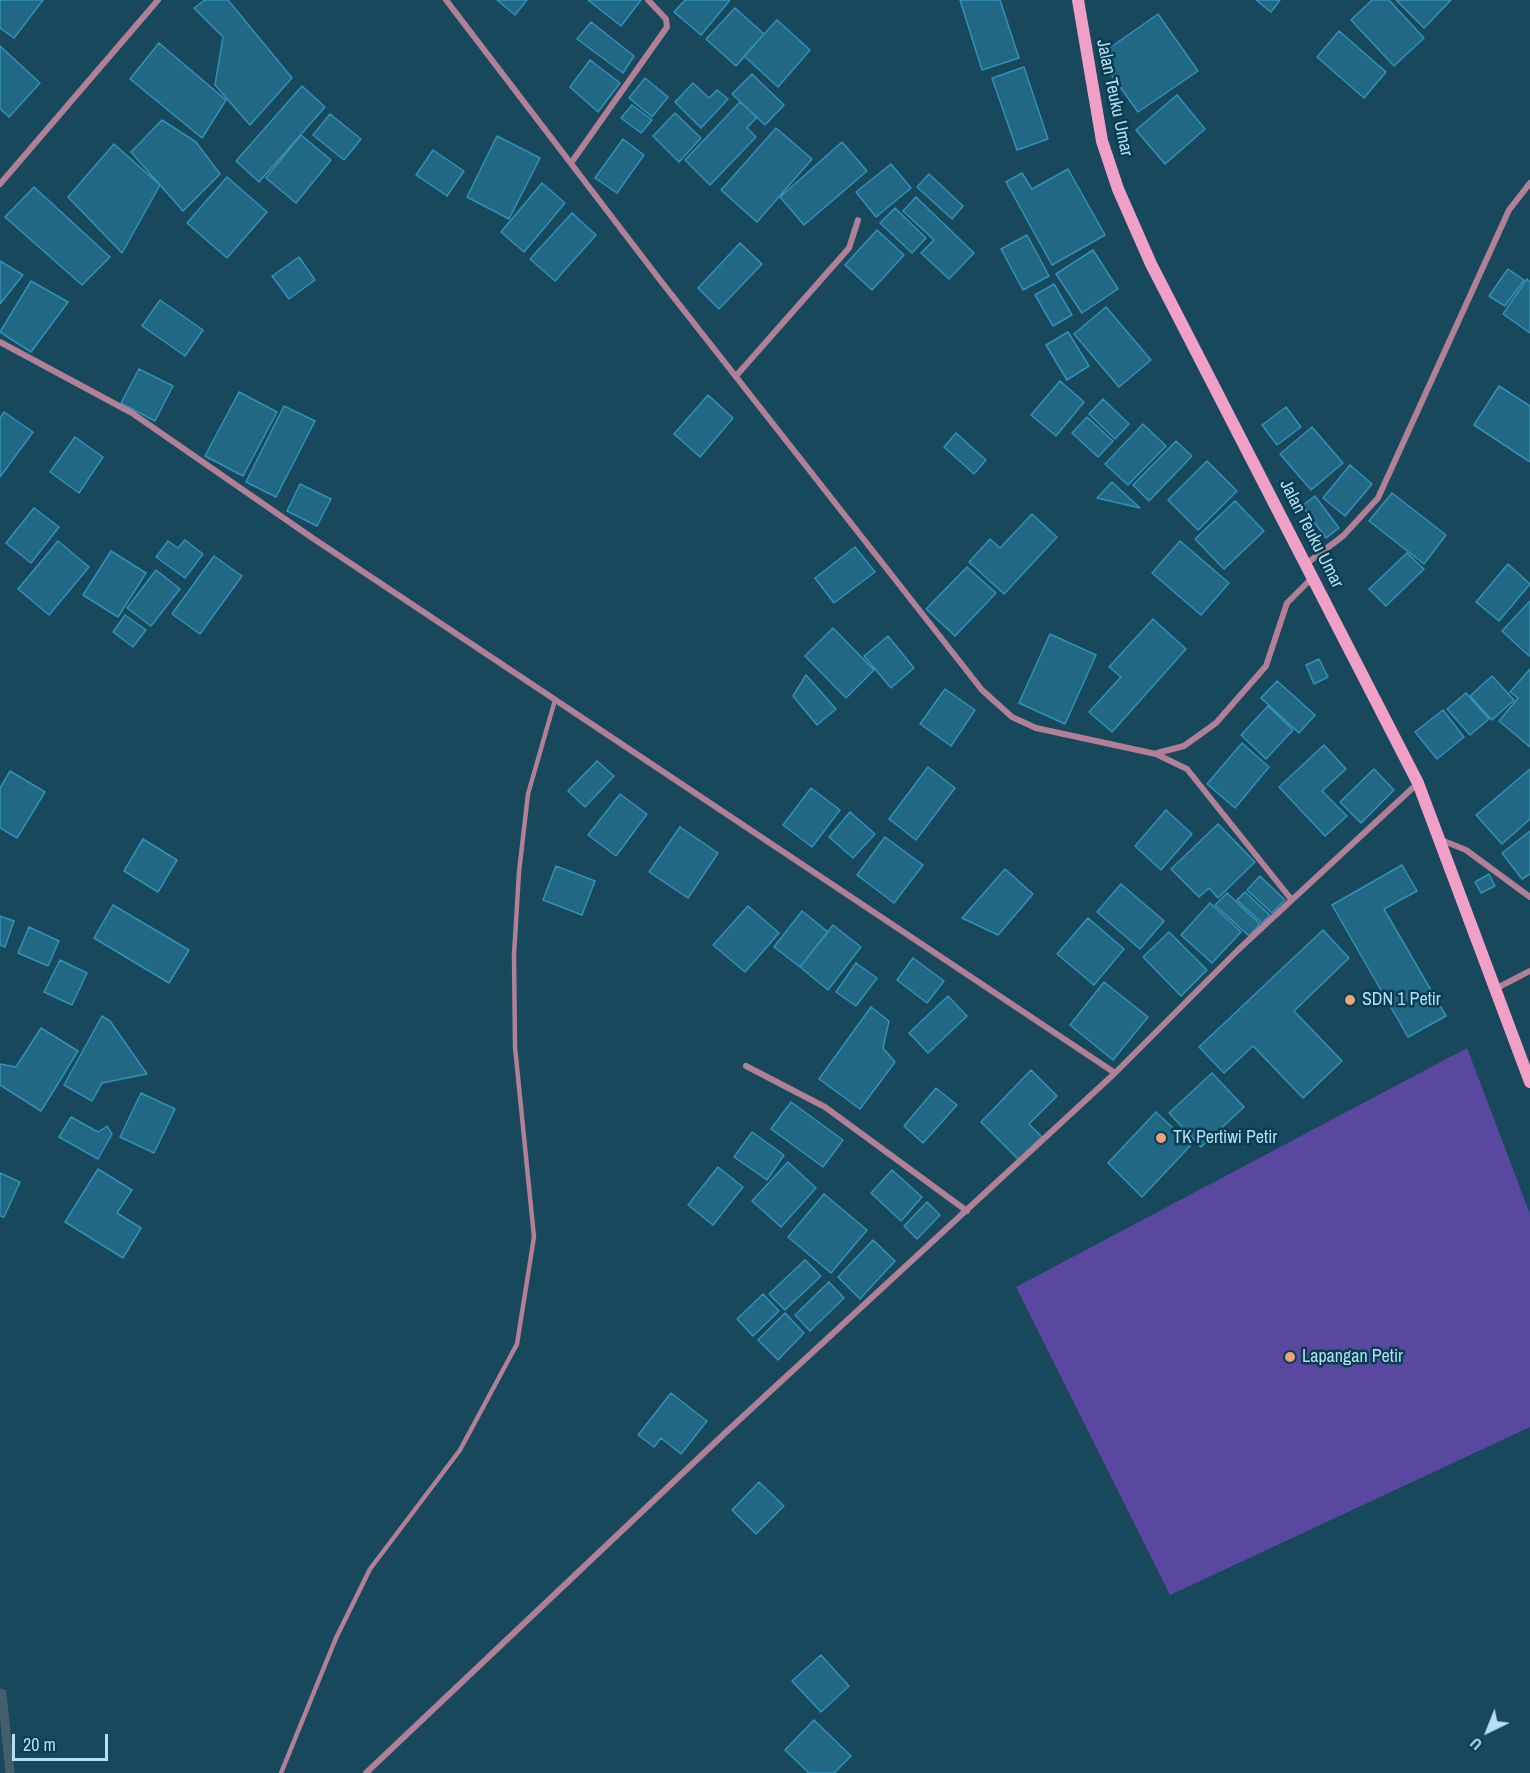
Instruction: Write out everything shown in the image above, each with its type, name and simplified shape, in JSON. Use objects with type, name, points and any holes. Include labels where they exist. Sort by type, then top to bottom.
[{"type":"main road","name":"Jalan Teuku Umar","points":[[1078,0],[1102,141],[1118,189],[1151,264],[1418,783],[1530,1082]]},
{"type":"street","points":[[0,184],[158,0]]},
{"type":"street","points":[[446,0],[736,376],[975,681],[998,706],[1012,717],[1036,728],[1088,737],[1156,754],[1187,769],[1291,899]]},
{"type":"street","points":[[571,163],[667,27],[666,20],[648,0]]},
{"type":"street","points":[[1306,564],[1343,536],[1378,498],[1509,210],[1530,183]]},
{"type":"street","points":[[736,376],[849,248],[858,220]]},
{"type":"street","points":[[0,342],[132,413],[555,700],[1115,1073]]},
{"type":"street","points":[[1156,754],[1184,746],[1216,723],[1266,666],[1287,603],[1313,576]]},
{"type":"street","points":[[366,1773],[724,1434],[1115,1073],[1291,899],[1418,783]]},
{"type":"street","points":[[1438,839],[1466,850],[1530,897]]},
{"type":"street","points":[[1495,989],[1530,971]]},
{"type":"street","points":[[746,1066],[825,1107],[967,1211]]},
{"type":"lane","points":[[281,1773],[336,1638],[370,1569],[460,1450],[517,1344],[534,1237],[515,1047],[515,943],[528,794],[555,700]]},
{"type":"shaded area","name":"Lapangan Petir","points":[[1467,1048],[1530,1214],[1530,1427],[1170,1595],[1016,1287]]},
{"type":"building","points":[[0,0],[43,0],[14,38],[0,28]]},
{"type":"building","points":[[205,0],[228,0],[292,78],[250,125],[215,85],[223,37],[194,8]]},
{"type":"building","points":[[497,0],[527,0],[515,15]]},
{"type":"building","points":[[588,0],[641,0],[621,26]]},
{"type":"building","points":[[685,0],[730,0],[701,35],[674,12]]},
{"type":"building","points":[[960,0],[1000,0],[1019,58],[982,70]]},
{"type":"building","points":[[1256,0],[1280,0],[1271,12]]},
{"type":"building","points":[[1372,0],[1389,0],[1424,38],[1394,66],[1351,20]]},
{"type":"building","points":[[1396,0],[1451,0],[1424,28]]},
{"type":"building","points":[[735,8],[764,34],[736,66],[706,39]]},
{"type":"building","points":[[1158,14],[1198,71],[1138,112],[1098,56]]},
{"type":"building","points":[[777,20],[810,50],[778,87],[744,56]]},
{"type":"building","points":[[591,22],[634,56],[623,73],[577,39]]},
{"type":"building","points":[[1339,31],[1386,72],[1364,98],[1317,57]]},
{"type":"building","points":[[159,43],[226,100],[202,138],[130,79]]},
{"type":"building","points":[[0,46],[40,83],[9,117],[0,109]]},
{"type":"building","points":[[590,60],[620,83],[598,112],[570,87]]},
{"type":"building","points":[[1024,67],[1048,139],[1017,150],[992,78]]},
{"type":"building","points":[[752,74],[784,105],[765,125],[732,94]]},
{"type":"building","points":[[645,78],[668,97],[652,117],[629,98]]},
{"type":"building","points":[[693,83],[709,98],[717,90],[728,99],[701,128],[675,102]]},
{"type":"building","points":[[302,86],[325,107],[259,182],[236,161]]},
{"type":"building","points":[[1177,95],[1205,129],[1165,164],[1136,130]]},
{"type":"building","points":[[740,102],[757,117],[747,128],[756,137],[710,185],[685,160]]},
{"type":"building","points":[[632,105],[652,120],[641,133],[621,118]]},
{"type":"building","points":[[675,113],[701,138],[679,162],[653,136]]},
{"type":"building","points":[[330,114],[361,139],[344,160],[313,135]]},
{"type":"building","points":[[162,120],[196,142],[220,174],[183,211],[131,152]]},
{"type":"building","points":[[776,128],[812,159],[757,222],[721,190]]},
{"type":"building","points":[[301,135],[331,160],[296,203],[266,178]]},
{"type":"building","points":[[497,136],[540,158],[509,219],[467,197]]},
{"type":"building","points":[[623,139],[644,155],[617,193],[595,178]]},
{"type":"building","points":[[842,142],[867,171],[804,225],[780,197]]},
{"type":"building","points":[[114,144],[160,185],[122,253],[68,197]]},
{"type":"building","points":[[433,150],[464,171],[447,196],[416,175]]},
{"type":"building","points":[[891,164],[911,188],[876,217],[856,192]]},
{"type":"building","points":[[1068,169],[1105,235],[1052,265],[1006,182],[1022,173],[1032,189]]},
{"type":"building","points":[[929,174],[963,206],[952,219],[917,187]]},
{"type":"building","points":[[227,177],[267,212],[227,258],[187,223]]},
{"type":"building","points":[[542,183],[565,203],[524,252],[501,232]]},
{"type":"building","points":[[34,187],[110,257],[82,285],[5,217]]},
{"type":"building","points":[[916,197],[974,253],[949,279],[921,253],[934,240],[903,211]]},
{"type":"building","points":[[895,208],[926,238],[912,253],[880,223]]},
{"type":"building","points":[[572,213],[596,235],[555,281],[530,259]]},
{"type":"building","points":[[877,230],[904,255],[872,290],[845,265]]},
{"type":"building","points":[[1027,235],[1049,276],[1023,290],[1001,249]]},
{"type":"building","points":[[740,243],[762,264],[719,309],[698,288]]},
{"type":"building","points":[[1093,250],[1118,289],[1082,313],[1056,274]]},
{"type":"building","points":[[299,257],[315,280],[289,299],[272,276]]},
{"type":"building","points":[[0,261],[23,275],[0,304]]},
{"type":"building","points":[[1508,269],[1524,280],[1505,306],[1489,296]]},
{"type":"building","points":[[1527,279],[1530,282],[1530,333],[1503,314]]},
{"type":"building","points":[[31,281],[68,302],[31,352],[0,332]]},
{"type":"building","points":[[1054,284],[1072,315],[1053,326],[1035,295]]},
{"type":"building","points":[[160,300],[203,330],[185,356],[142,326]]},
{"type":"building","points":[[1106,307],[1151,360],[1119,387],[1074,334]]},
{"type":"building","points":[[1068,332],[1089,366],[1067,380],[1046,345]]},
{"type":"building","points":[[139,369],[173,386],[155,421],[121,403]]},
{"type":"building","points":[[1060,381],[1084,402],[1056,436],[1031,415]]},
{"type":"building","points":[[1499,386],[1530,406],[1530,462],[1474,425]]},
{"type":"building","points":[[239,392],[277,412],[243,476],[205,456]]},
{"type":"building","points":[[708,395],[733,418],[700,457],[674,434]]},
{"type":"building","points":[[1103,399],[1129,424],[1115,439],[1089,414]]},
{"type":"building","points":[[284,406],[315,421],[276,497],[246,482]]},
{"type":"building","points":[[1286,407],[1301,427],[1277,445],[1262,425]]},
{"type":"building","points":[[4,412],[33,432],[0,477],[0,418]]},
{"type":"building","points":[[1087,417],[1113,441],[1098,457],[1072,433]]},
{"type":"building","points":[[1143,424],[1166,446],[1128,485],[1105,464]]},
{"type":"building","points":[[1312,427],[1343,463],[1311,490],[1280,454]]},
{"type":"building","points":[[956,433],[986,460],[974,474],[944,447]]},
{"type":"building","points":[[75,437],[103,457],[79,493],[50,472]]},
{"type":"building","points":[[1176,441],[1192,456],[1149,501],[1133,485]]},
{"type":"building","points":[[1207,461],[1237,491],[1198,530],[1168,500]]},
{"type":"building","points":[[1350,465],[1372,484],[1345,516],[1323,498]]},
{"type":"building","points":[[1112,482],[1140,508],[1097,498]]},
{"type":"building","points":[[300,484],[331,499],[317,526],[287,511]]},
{"type":"building","points":[[1392,493],[1446,535],[1424,564],[1369,521]]},
{"type":"building","points":[[1315,496],[1339,528],[1326,538],[1302,506]]},
{"type":"building","points":[[1235,501],[1264,531],[1224,569],[1195,539]]},
{"type":"building","points":[[34,508],[59,527],[31,563],[6,543]]},
{"type":"building","points":[[1032,514],[1057,537],[1004,594],[969,562],[990,539],[1000,548]]},
{"type":"building","points":[[185,540],[203,554],[185,578],[156,557],[168,541],[178,548]]},
{"type":"building","points":[[58,541],[89,567],[49,615],[18,589]]},
{"type":"building","points":[[1180,541],[1229,583],[1201,615],[1152,573]]},
{"type":"building","points":[[855,547],[875,572],[834,603],[815,578]]},
{"type":"building","points":[[111,551],[146,573],[118,617],[83,595]]},
{"type":"building","points":[[1407,553],[1424,569],[1386,606],[1369,589]]},
{"type":"building","points":[[214,556],[242,576],[200,634],[172,614]]},
{"type":"building","points":[[1508,564],[1530,584],[1499,621],[1476,602]]},
{"type":"building","points":[[967,567],[996,593],[955,636],[926,609]]},
{"type":"building","points":[[156,570],[180,589],[151,626],[127,608]]},
{"type":"building","points":[[1530,601],[1530,655],[1529,656],[1502,631]]},
{"type":"building","points":[[125,615],[146,630],[133,647],[113,632]]},
{"type":"building","points":[[1153,619],[1186,649],[1112,732],[1089,712],[1121,677],[1109,667]]},
{"type":"building","points":[[833,628],[874,670],[846,698],[805,656]]},
{"type":"building","points":[[1050,634],[1096,655],[1065,724],[1019,703]]},
{"type":"building","points":[[888,636],[914,668],[891,688],[864,656]]},
{"type":"building","points":[[1319,659],[1328,677],[1314,684],[1306,665]]},
{"type":"building","points":[[1530,669],[1530,747],[1499,721],[1518,698],[1510,692]]},
{"type":"building","points":[[806,675],[836,709],[817,725],[793,696]]},
{"type":"building","points":[[1492,676],[1514,700],[1492,720],[1470,696]]},
{"type":"building","points":[[1277,681],[1315,715],[1299,733],[1261,698]]},
{"type":"building","points":[[945,689],[975,710],[951,746],[920,724]]},
{"type":"building","points":[[1466,693],[1489,719],[1470,735],[1447,709]]},
{"type":"building","points":[[1268,706],[1293,730],[1266,759],[1241,735]]},
{"type":"building","points":[[1443,710],[1464,737],[1437,759],[1415,732]]},
{"type":"building","points":[[1242,743],[1269,767],[1235,808],[1207,784]]},
{"type":"building","points":[[1324,745],[1346,769],[1322,791],[1347,816],[1325,836],[1279,787]]},
{"type":"building","points":[[597,761],[614,776],[585,807],[568,791]]},
{"type":"building","points":[[928,767],[955,788],[916,840],[889,819]]},
{"type":"building","points":[[1374,769],[1394,790],[1361,823],[1340,802]]},
{"type":"building","points":[[1530,769],[1530,819],[1502,844],[1476,815]]},
{"type":"building","points":[[10,771],[45,792],[17,838],[0,828],[0,788]]},
{"type":"building","points":[[811,788],[840,810],[812,847],[783,825]]},
{"type":"building","points":[[620,794],[647,814],[616,856],[588,835]]},
{"type":"building","points":[[1166,810],[1192,834],[1161,870],[1135,846]]},
{"type":"building","points":[[850,812],[875,834],[853,858],[829,837]]},
{"type":"building","points":[[1218,824],[1255,862],[1218,898],[1209,888],[1199,897],[1171,869]]},
{"type":"building","points":[[680,827],[718,853],[688,898],[649,872]]},
{"type":"building","points":[[1530,831],[1530,874],[1522,879],[1502,853]]},
{"type":"building","points":[[885,837],[923,865],[894,903],[857,875]]},
{"type":"building","points":[[143,839],[177,860],[158,892],[124,871]]},
{"type":"building","points":[[1402,865],[1417,891],[1384,909],[1446,1016],[1408,1037],[1332,905]]},
{"type":"building","points":[[556,866],[595,881],[582,915],[543,900]]},
{"type":"building","points":[[1005,869],[1033,894],[998,935],[962,918]]},
{"type":"building","points":[[1489,874],[1495,886],[1481,893],[1475,882]]},
{"type":"building","points":[[1260,876],[1285,900],[1272,913],[1247,890]]},
{"type":"building","points":[[1121,884],[1164,921],[1140,949],[1097,912]]},
{"type":"building","points":[[1245,892],[1270,915],[1262,923],[1237,900]]},
{"type":"building","points":[[1227,893],[1260,924],[1249,936],[1215,905]]},
{"type":"building","points":[[1210,903],[1241,932],[1212,963],[1181,935]]},
{"type":"building","points":[[113,905],[189,950],[169,983],[94,938]]},
{"type":"building","points":[[748,906],[779,933],[745,972],[713,945]]},
{"type":"building","points":[[802,911],[828,932],[800,967],[774,947]]},
{"type":"building","points":[[0,916],[14,921],[5,947],[0,945]]},
{"type":"building","points":[[1088,918],[1124,949],[1094,985],[1057,954]]},
{"type":"building","points":[[833,925],[861,947],[828,990],[800,967]]},
{"type":"building","points":[[29,927],[59,941],[48,966],[18,953]]},
{"type":"building","points":[[1323,930],[1349,958],[1294,1011],[1342,1061],[1303,1098],[1253,1046],[1224,1073],[1199,1047]]},
{"type":"building","points":[[1169,932],[1207,970],[1181,996],[1143,957]]},
{"type":"building","points":[[913,958],[944,981],[927,1003],[897,980]]},
{"type":"building","points":[[60,960],[87,973],[72,1005],[44,992]]},
{"type":"building","points":[[856,963],[877,978],[856,1006],[836,992]]},
{"type":"building","points":[[1104,982],[1148,1017],[1113,1060],[1070,1025]]},
{"type":"building","points":[[948,996],[967,1016],[928,1053],[909,1033]]},
{"type":"building","points":[[871,1007],[889,1021],[883,1048],[895,1062],[860,1109],[819,1079]]},
{"type":"building","points":[[102,1016],[110,1021],[147,1074],[102,1083],[92,1101],[64,1085]]},
{"type":"building","points":[[41,1028],[78,1051],[41,1111],[0,1085],[0,1064],[16,1067]]},
{"type":"building","points":[[1031,1070],[1057,1096],[1029,1124],[1042,1137],[1019,1160],[981,1122]]},
{"type":"building","points":[[1212,1073],[1244,1107],[1201,1147],[1169,1113]]},
{"type":"building","points":[[936,1088],[957,1105],[923,1143],[904,1126]]},
{"type":"building","points":[[141,1093],[175,1109],[154,1153],[120,1137]]},
{"type":"building","points":[[791,1102],[843,1140],[823,1167],[771,1129]]},
{"type":"building","points":[[1156,1112],[1191,1145],[1142,1197],[1108,1163]]},
{"type":"building","points":[[71,1117],[98,1132],[107,1126],[112,1134],[98,1159],[59,1137]]},
{"type":"building","points":[[752,1132],[784,1155],[767,1180],[734,1157]]},
{"type":"building","points":[[788,1162],[816,1188],[781,1227],[752,1201]]},
{"type":"building","points":[[718,1167],[743,1187],[713,1225],[688,1205]]},
{"type":"building","points":[[98,1169],[132,1190],[117,1213],[141,1228],[123,1258],[65,1222]]},
{"type":"building","points":[[892,1170],[922,1197],[901,1221],[871,1193]]},
{"type":"building","points":[[0,1173],[20,1182],[4,1217],[0,1216]]},
{"type":"building","points":[[824,1194],[867,1230],[831,1273],[788,1237]]},
{"type":"building","points":[[927,1202],[940,1215],[917,1239],[904,1226]]},
{"type":"building","points":[[873,1240],[895,1261],[860,1299],[838,1277]]},
{"type":"building","points":[[805,1260],[821,1276],[785,1310],[769,1294]]},
{"type":"building","points":[[829,1282],[844,1298],[810,1331],[795,1315]]},
{"type":"building","points":[[763,1294],[779,1311],[753,1336],[737,1319]]},
{"type":"building","points":[[785,1313],[804,1333],[778,1360],[758,1340]]},
{"type":"building","points":[[671,1393],[707,1421],[681,1454],[661,1438],[654,1447],[638,1435]]},
{"type":"building","points":[[759,1482],[784,1506],[756,1534],[732,1510]]},
{"type":"building","points":[[821,1655],[849,1686],[821,1712],[792,1681]]},
{"type":"building","points":[[814,1720],[851,1756],[834,1773],[809,1773],[785,1750]]},
{"type":"waterway","points":[[2,1693],[10,1773]]},
{"type":"place","name":"SDN 1 Petir","points":[[1350,1000]]},
{"type":"place","name":"TK Pertiwi Petir","points":[[1161,1138]]},
{"type":"place","name":"Lapangan Petir","points":[[1290,1357]]}]
